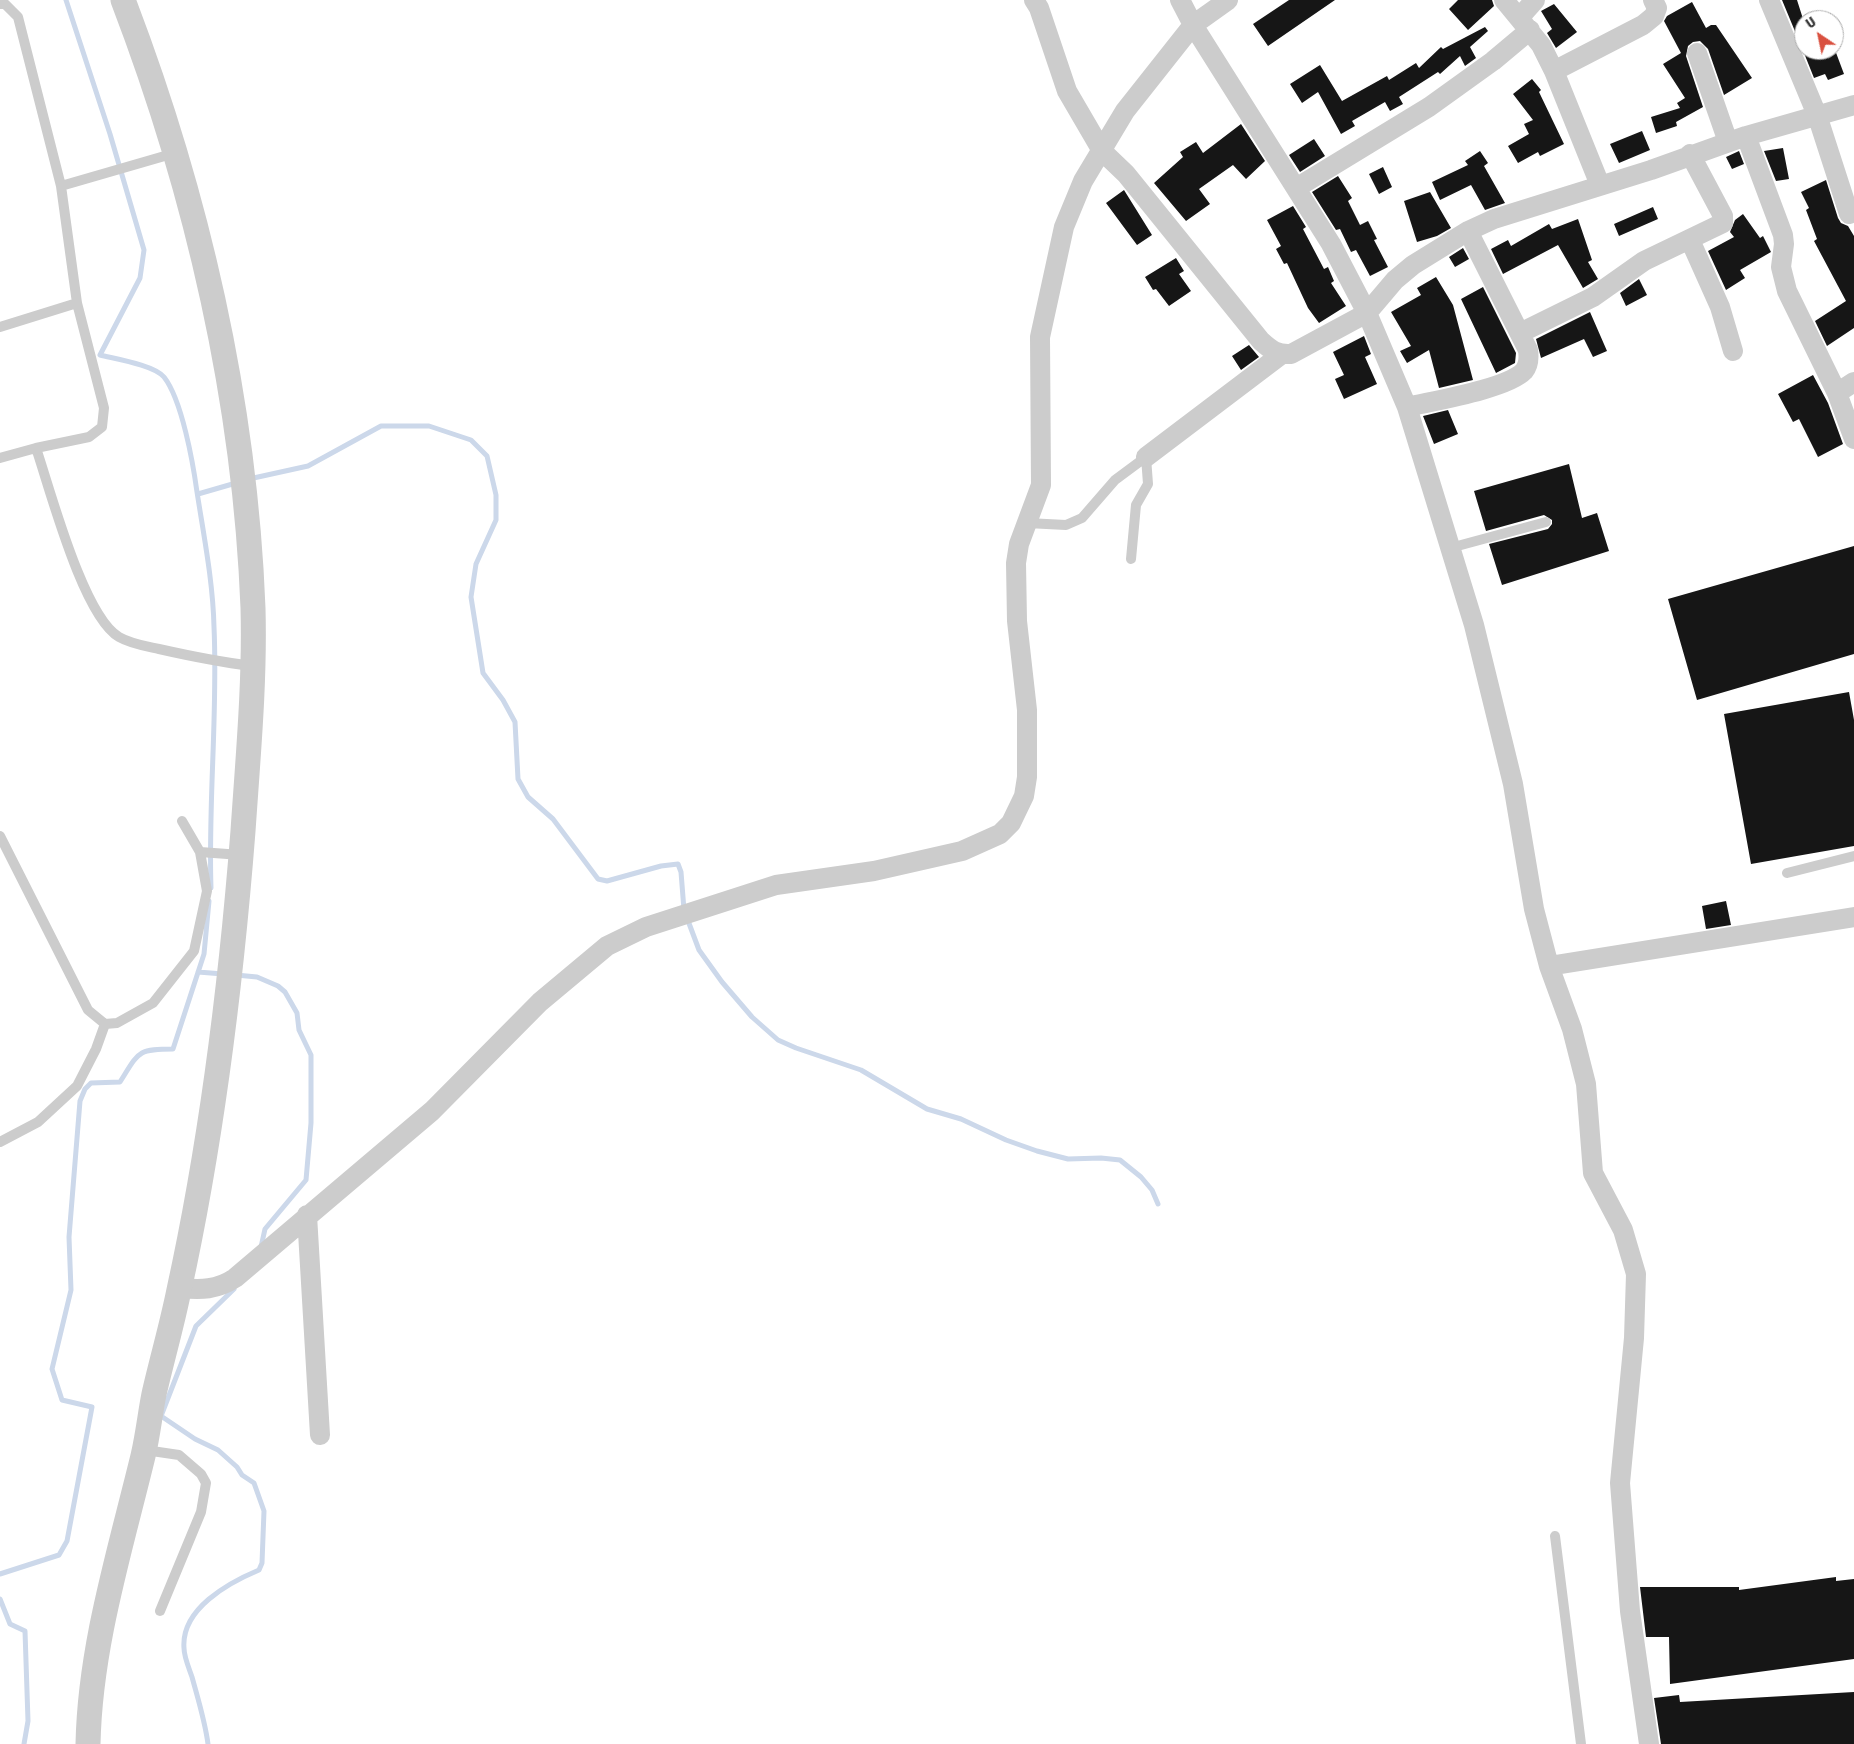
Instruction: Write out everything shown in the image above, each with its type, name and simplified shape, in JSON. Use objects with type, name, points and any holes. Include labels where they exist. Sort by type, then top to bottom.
[{"type":"street","points":[[88,1744],[89,1699],[101,1630],[180,1288],[219,1068],[241,856],[253,666],[248,529],[237,433],[201,252],[158,95],[123,0]]},
{"type":"street","points":[[1034,0],[1040,8],[1067,90],[1102,151],[1126,174],[1268,348],[1282,354],[1291,354],[1367,313],[1396,280],[1413,265],[1468,231],[1494,219],[1651,170],[1690,154],[1737,139],[1854,105]]},
{"type":"street","points":[[1180,0],[1193,25],[1331,244],[1367,313],[1407,407],[1495,706],[1526,851],[1534,909],[1549,966],[1572,1029],[1586,1084],[1593,1173],[1623,1230],[1632,1254],[1636,1274],[1637,1295],[1634,1338],[1620,1483],[1630,1611],[1649,1744]]},
{"type":"street","points":[[180,1288],[202,1290],[225,1285],[432,1111],[540,1002],[588,961],[615,942],[646,927],[776,885],[874,871],[962,851],[1000,834],[1012,823],[1024,796],[1027,710],[1017,621],[1015,582],[1019,544],[1041,485],[1039,366],[1045,307],[1070,208],[1083,181],[1125,111],[1193,25],[1228,0]]},
{"type":"street","points":[[1504,0],[1540,45],[1554,71],[1600,185]]},
{"type":"street","points":[[1296,188],[1429,107],[1493,60],[1525,24],[1535,0]]},
{"type":"street","points":[[1554,71],[1642,25],[1654,16],[1657,8],[1653,0]]},
{"type":"street","points":[[1769,0],[1817,116],[1849,214]]},
{"type":"street","points":[[1697,53],[1783,235],[1784,244],[1781,267],[1787,291],[1837,393],[1854,439]]},
{"type":"street","points":[[1520,333],[1594,297],[1644,261],[1720,224],[1723,220],[1690,154]]},
{"type":"street","points":[[1407,407],[1495,386],[1518,376],[1525,370],[1529,358],[1528,350],[1468,231]]},
{"type":"street","points":[[1690,240],[1720,307],[1733,351]]},
{"type":"street","points":[[1146,457],[1282,354]]},
{"type":"street","points":[[1837,393],[1854,382]]},
{"type":"street","points":[[1549,966],[1854,916]]},
{"type":"street","points":[[307,1215],[320,1435]]},
{"type":"lane","points":[[0,4],[5,4],[18,17],[62,186],[76,303],[104,408],[102,427],[89,437],[0,458]]},
{"type":"lane","points":[[62,186],[174,153]]},
{"type":"lane","points":[[0,327],[76,303]]},
{"type":"lane","points":[[36,448],[62,534],[77,571],[100,618],[117,636],[131,643],[208,661],[253,666]]},
{"type":"lane","points":[[1027,523],[1066,526],[1082,518],[1115,480],[1146,457]]},
{"type":"lane","points":[[1131,559],[1136,505],[1148,484],[1146,457]]},
{"type":"lane","points":[[1450,548],[1546,522]]},
{"type":"lane","points":[[0,836],[88,1010],[105,1024],[117,1023],[153,1003],[194,952],[207,891],[200,852],[182,821]]},
{"type":"lane","points":[[200,852],[241,856]]},
{"type":"lane","points":[[1787,873],[1854,856]]},
{"type":"lane","points":[[0,1142],[38,1122],[77,1086],[96,1048],[105,1024]]},
{"type":"lane","points":[[144,1450],[179,1455],[197,1469],[206,1483],[201,1512],[160,1611]]},
{"type":"lane","points":[[1555,1536],[1581,1744]]},
{"type":"building","points":[[1289,0],[1335,0],[1268,46],[1253,24]]},
{"type":"building","points":[[1458,0],[1492,0],[1494,6],[1468,30],[1449,9]]},
{"type":"building","points":[[1782,0],[1797,0],[1800,10],[1794,10],[1794,29]]},
{"type":"building","points":[[1692,2],[1706,28],[1716,25],[1752,78],[1724,95],[1708,49],[1700,41],[1693,42],[1688,46],[1686,56],[1703,107],[1676,122],[1677,126],[1656,133],[1651,117],[1680,108],[1677,103],[1685,98],[1663,64],[1681,53],[1664,21],[1667,16]]},
{"type":"building","points":[[1554,4],[1577,32],[1556,48],[1547,33],[1552,29],[1541,11]]},
{"type":"building","points":[[1485,27],[1488,31],[1470,47],[1476,58],[1465,66],[1460,56],[1440,74],[1438,72],[1399,97],[1403,104],[1390,111],[1385,102],[1352,121],[1355,126],[1341,134],[1318,92],[1302,103],[1290,84],[1320,65],[1342,101],[1387,76],[1389,80],[1416,63],[1419,68],[1441,47],[1443,49]]},
{"type":"building","points":[[1807,60],[1839,60],[1844,74],[1828,80],[1825,74],[1814,78]]},
{"type":"building","points":[[1532,79],[1541,90],[1539,92],[1564,144],[1540,156],[1538,152],[1518,163],[1508,146],[1529,134],[1524,124],[1533,120],[1513,94]]},
{"type":"building","points":[[1241,124],[1265,161],[1246,179],[1233,165],[1199,189],[1210,204],[1186,221],[1154,183],[1183,157],[1180,152],[1196,142],[1203,153]]},
{"type":"building","points":[[1642,131],[1650,150],[1619,163],[1610,144]]},
{"type":"building","points":[[1314,139],[1325,156],[1300,172],[1289,155]]},
{"type":"building","points":[[1783,148],[1789,179],[1776,181],[1764,151]]},
{"type":"building","points":[[1480,151],[1488,163],[1484,166],[1505,203],[1485,210],[1471,185],[1440,200],[1432,182],[1468,165],[1465,161]]},
{"type":"building","points":[[1739,151],[1744,164],[1732,169],[1726,157]]},
{"type":"building","points":[[1383,167],[1392,187],[1379,194],[1369,174]]},
{"type":"building","points":[[1338,176],[1352,198],[1348,201],[1360,225],[1368,221],[1377,239],[1374,240],[1388,267],[1370,276],[1356,250],[1351,252],[1340,229],[1336,230],[1312,192]]},
{"type":"building","points":[[1826,180],[1838,218],[1841,223],[1848,226],[1854,236],[1854,328],[1827,346],[1815,321],[1846,301],[1814,241],[1817,239],[1806,210],[1809,208],[1801,192]]},
{"type":"building","points":[[1124,190],[1152,235],[1137,245],[1106,203]]},
{"type":"building","points":[[1430,192],[1451,228],[1437,236],[1417,242],[1404,201]]},
{"type":"building","points":[[1293,206],[1306,227],[1303,229],[1324,269],[1328,267],[1334,281],[1331,283],[1346,306],[1319,323],[1308,308],[1287,263],[1284,264],[1276,249],[1281,246],[1267,220]]},
{"type":"building","points":[[1653,207],[1658,219],[1619,236],[1614,224]]},
{"type":"building","points":[[1743,214],[1760,238],[1763,236],[1771,252],[1740,270],[1745,278],[1726,290],[1708,251],[1734,237],[1730,232],[1735,220]]},
{"type":"building","points":[[1578,219],[1592,260],[1588,262],[1598,279],[1583,288],[1558,245],[1503,274],[1491,249],[1508,240],[1511,246],[1549,224],[1552,229]]},
{"type":"building","points":[[1463,248],[1469,259],[1455,267],[1449,257]]},
{"type":"building","points":[[1176,258],[1184,271],[1179,274],[1191,291],[1169,306],[1156,289],[1153,290],[1145,277]]},
{"type":"building","points":[[1436,277],[1453,305],[1473,380],[1439,388],[1429,350],[1407,363],[1400,351],[1411,346],[1391,312],[1421,295],[1417,288]]},
{"type":"building","points":[[1639,279],[1647,295],[1626,306],[1620,293]]},
{"type":"building","points":[[1483,287],[1516,353],[1515,363],[1496,373],[1461,299]]},
{"type":"building","points":[[1590,312],[1607,351],[1593,357],[1584,339],[1541,358],[1536,339]]},
{"type":"building","points":[[1364,336],[1371,354],[1365,357],[1377,384],[1344,399],[1335,379],[1344,375],[1333,352]]},
{"type":"building","points":[[1249,345],[1259,357],[1241,370],[1232,356]]},
{"type":"building","points":[[1813,375],[1828,403],[1843,444],[1818,457],[1799,419],[1793,422],[1778,394]]},
{"type":"building","points":[[1448,410],[1458,434],[1434,444],[1423,416]]},
{"type":"building","points":[[1569,464],[1582,518],[1597,513],[1609,551],[1502,585],[1489,544],[1548,529],[1552,524],[1552,520],[1544,515],[1486,531],[1474,491]]},
{"type":"building","points":[[1854,546],[1854,654],[1697,700],[1668,599]]},
{"type":"building","points":[[1849,692],[1854,720],[1854,846],[1751,864],[1724,714]]},
{"type":"building","points":[[1726,901],[1731,925],[1706,929],[1702,906]]},
{"type":"building","points":[[1836,1577],[1836,1581],[1854,1579],[1854,1659],[1670,1684],[1669,1637],[1646,1637],[1640,1587],[1739,1587],[1739,1590]]},
{"type":"building","points":[[1854,1692],[1854,1744],[1661,1744],[1654,1698],[1679,1695],[1680,1702]]},
{"type":"waterway","points":[[66,0],[110,134],[144,250],[140,278],[100,355],[144,366],[164,377],[176,401],[190,449],[210,576],[214,627],[215,692],[210,855],[211,888]]},
{"type":"waterway","points":[[249,479],[308,466],[381,426],[429,426],[471,440],[487,456],[496,495],[496,520],[476,564],[471,597],[483,673],[503,700],[515,722],[518,779],[528,797],[553,819],[598,879],[607,881],[661,866],[678,864],[681,872],[684,910]]},
{"type":"waterway","points":[[198,494],[236,483]]},
{"type":"waterway","points":[[0,1574],[59,1555],[67,1541],[92,1407],[62,1400],[52,1369],[71,1290],[69,1237],[80,1101],[85,1089],[91,1083],[120,1082],[131,1064],[140,1054],[152,1050],[173,1049],[204,954],[209,901]]},
{"type":"waterway","points":[[687,918],[699,950],[722,982],[752,1017],[778,1040],[861,1070],[927,1109],[961,1119],[1006,1140],[1037,1151],[1068,1159],[1101,1158],[1120,1160],[1141,1177],[1152,1190],[1158,1204]]},
{"type":"waterway","points":[[198,972],[223,974]]},
{"type":"waterway","points":[[236,975],[257,977],[278,986],[285,992],[297,1013],[299,1030],[311,1055],[311,1123],[306,1180],[265,1229],[261,1247]]},
{"type":"waterway","points":[[208,1744],[201,1710],[185,1655],[185,1634],[190,1621],[209,1599],[234,1582],[259,1570],[262,1563],[264,1511],[254,1483],[242,1475],[237,1467],[218,1450],[195,1439],[161,1416],[196,1326],[234,1289]]},
{"type":"waterway","points":[[0,1599],[10,1624],[25,1631],[28,1721],[24,1744]]}]
